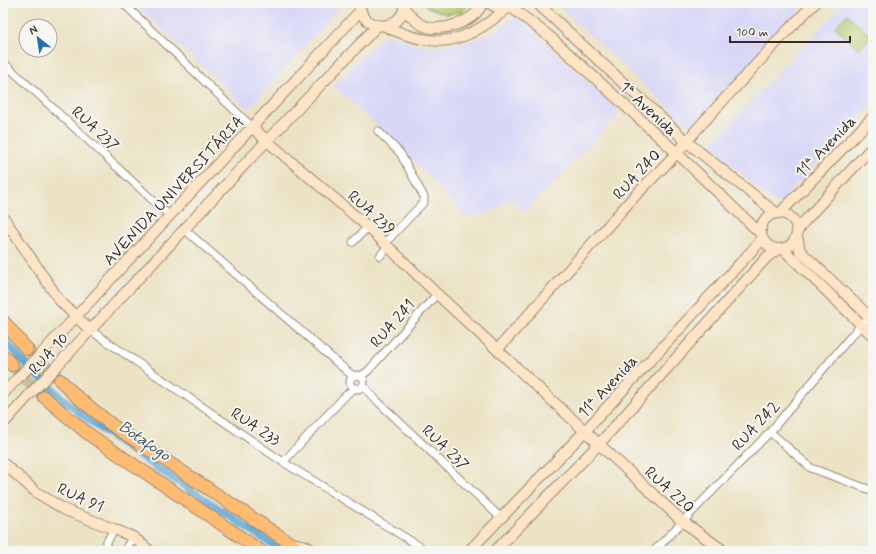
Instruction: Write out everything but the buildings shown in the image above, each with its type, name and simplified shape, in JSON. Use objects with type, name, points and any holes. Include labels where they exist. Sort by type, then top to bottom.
[{"type":"main road","points":[[405,5],[414,20],[423,26],[434,29],[465,22],[475,13],[482,3]]},
{"type":"main road","name":"1ª Avenida","points":[[489,3],[494,7],[512,7],[549,36],[676,153],[762,236]]},
{"type":"main road","name":"1ª Avenida","points":[[537,3],[687,142],[779,213]]},
{"type":"main road","name":"RUA 240","points":[[497,350],[742,80],[816,3]]},
{"type":"main road","points":[[90,330],[267,141],[382,26],[392,24],[398,20],[405,5]]},
{"type":"main road","name":"AVENIDA UNIVERSITÁRIA","points":[[5,392],[170,216],[360,7]]},
{"type":"main road","points":[[360,7],[368,21],[402,34],[428,41],[455,40],[474,32],[512,7]]},
{"type":"main road","points":[[555,42],[566,30]]},
{"type":"main road","name":"11ª Avenida","points":[[779,213],[873,117]]},
{"type":"main road","name":"RUA 239","points":[[252,127],[368,227],[437,294],[599,444]]},
{"type":"main road","points":[[781,249],[792,244],[803,223],[873,146]]},
{"type":"main road","points":[[872,316],[800,251],[797,226],[792,217],[779,213],[767,218],[763,222],[762,236],[769,246],[781,249],[873,336]]},
{"type":"main road","name":"RUA 233","points":[[3,217],[60,301],[90,330]]},
{"type":"main road","name":"11ª Avenida","points":[[469,551],[585,431],[752,250],[762,236]]},
{"type":"main road","name":"11ª Avenida","points":[[495,551],[599,444],[767,257],[781,249]]},
{"type":"main road","points":[[3,321],[27,349]]},
{"type":"main road","name":"RUA 10","points":[[3,424],[90,330]]},
{"type":"main road","points":[[3,355],[12,365]]},
{"type":"main road","points":[[60,380],[76,396],[112,424],[302,551]]},
{"type":"main road","points":[[44,397],[87,433],[261,551]]},
{"type":"main road","name":"RUA 220","points":[[599,444],[682,521],[724,551]]},
{"type":"main road","name":"RUA 91","points":[[3,463],[36,492],[65,510],[114,529],[132,538],[150,551]]},
{"type":"main road","points":[[228,529],[238,540],[254,551]]},
{"type":"main road","points":[[286,540],[306,546],[314,551]]},
{"type":"street","name":"RUA 239","points":[[123,3],[252,127]]},
{"type":"street","name":"RUA 237","points":[[3,62],[170,216]]},
{"type":"street","points":[[378,131],[400,153],[424,197],[424,202],[387,245],[380,256]]},
{"type":"street","points":[[353,242],[368,227]]},
{"type":"street","name":"RUA 237","points":[[184,229],[356,381],[501,518]]},
{"type":"street","name":"RUA 241","points":[[283,462],[347,394],[356,381],[368,371],[437,294]]},
{"type":"street","name":"RUA 242","points":[[654,551],[770,432],[862,325],[872,316]]},
{"type":"street","name":"RUA 233","points":[[90,330],[283,462],[427,551]]},
{"type":"street","points":[[770,432],[811,468],[873,491]]},
{"type":"street","points":[[102,551],[114,529]]},
{"type":"street","points":[[124,551],[132,538]]},
{"type":"shaded area","points":[[134,3],[343,3],[248,109]]},
{"type":"shaded area","points":[[555,3],[806,3],[696,124],[685,123]]},
{"type":"shaded area","points":[[844,3],[873,3],[873,103],[781,202],[775,203],[710,144]]},
{"type":"shaded area","points":[[511,19],[521,19],[620,113],[524,212],[510,198],[495,210],[466,217],[409,156],[333,85],[383,36],[392,35],[416,45],[438,46],[462,43],[495,31]]},
{"type":"green space","points":[[424,3],[469,3],[463,11],[446,14],[427,7]]},
{"type":"green space","points":[[847,14],[871,36],[859,49],[835,27]]},
{"type":"waterway","name":"Botafogo","points":[[3,338],[41,379],[105,432],[283,551]]},
{"type":"tunnel","points":[[27,349],[60,380]]},
{"type":"tunnel","points":[[12,365],[44,397]]}]
